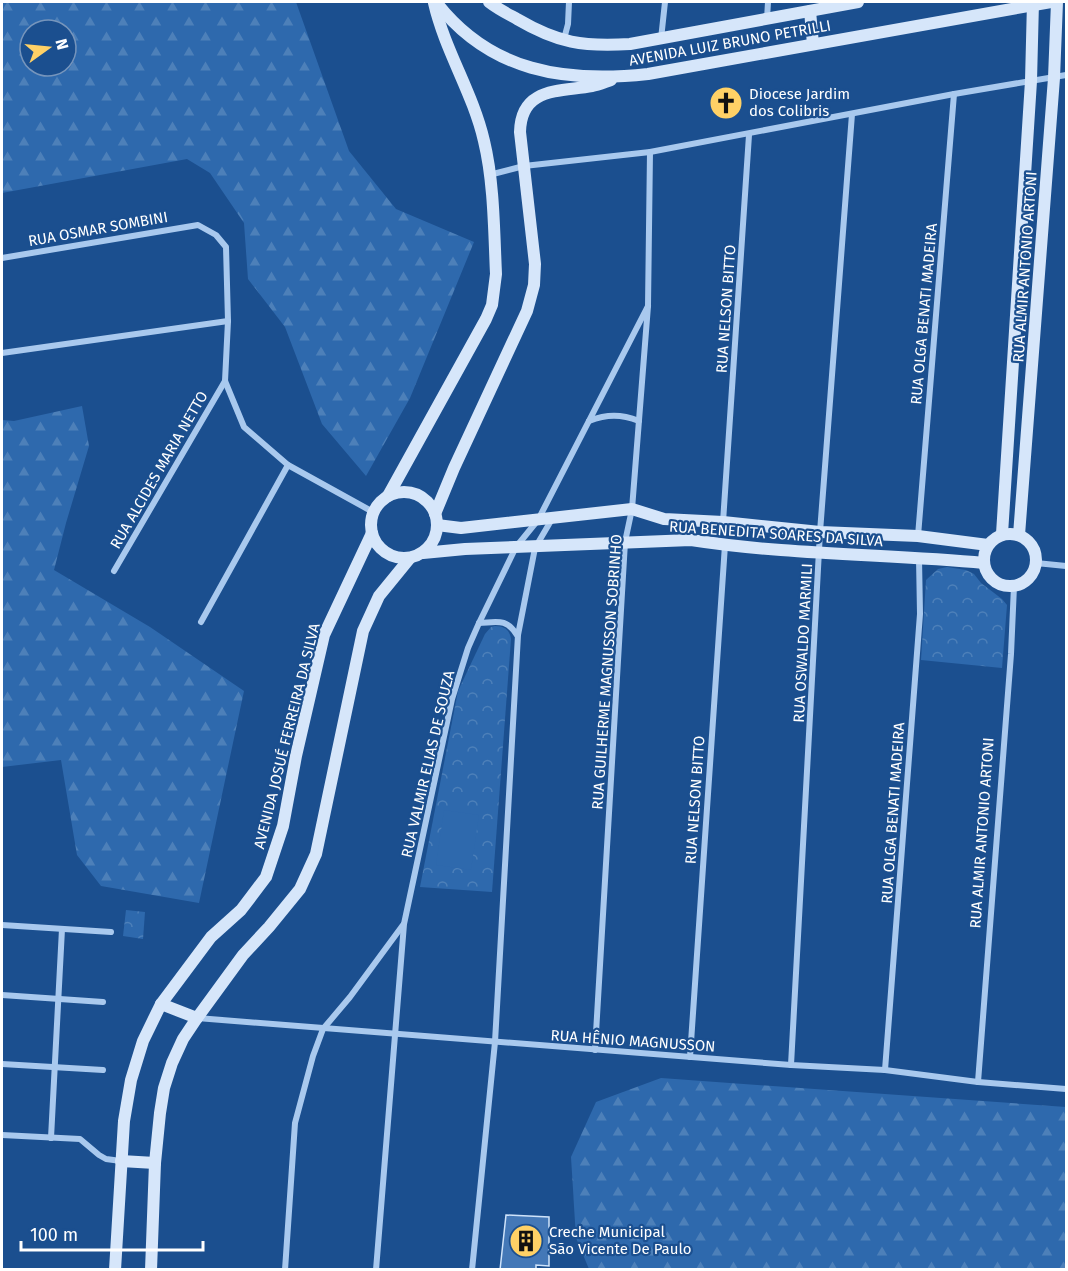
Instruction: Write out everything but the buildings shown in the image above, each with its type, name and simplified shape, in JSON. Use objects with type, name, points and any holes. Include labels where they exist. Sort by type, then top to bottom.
[{"type":"main road","name":"AVENIDA LUIZ BRUNO PETRILLI","points":[[435,2],[463,31],[488,49],[516,64],[546,73],[617,77],[648,74],[1033,3],[1051,2]]},
{"type":"main road","points":[[388,496],[486,319],[492,305],[496,274],[489,175],[484,141],[463,78],[440,25],[435,2]]},
{"type":"main road","name":"AVENIDA LUIZ BRUNO PETRILLI","points":[[489,2],[542,33],[563,41],[598,46],[661,39],[858,2]]},
{"type":"main road","name":"RUA ALMIR ANTONIO ARTONI","points":[[1019,535],[1060,77],[1057,2]]},
{"type":"main road","name":"RUA ALMIR ANTONIO ARTONI","points":[[1002,534],[1031,81],[1033,3]]},
{"type":"main road","points":[[810,11],[813,44]]},
{"type":"main road","points":[[436,519],[429,504],[421,496],[410,492],[399,492],[388,496],[373,512],[372,533],[376,543],[392,556],[410,558],[423,553],[430,546],[435,536],[436,519],[454,468],[527,310],[534,285],[535,264],[520,123],[523,114],[534,99],[552,91],[594,86],[617,77]]},
{"type":"main road","name":"RUA BENEDITA SOARES DA SILVA","points":[[436,519],[461,528],[632,509],[664,519],[918,536],[988,544]]},
{"type":"main road","name":"AVENIDA JOSUÉ FERREIRA DA SILVA","points":[[115,1269],[124,1121],[131,1080],[143,1041],[162,1004],[211,937],[241,910],[266,877],[283,826],[296,756],[324,635],[372,533]]},
{"type":"main road","points":[[1002,534],[1019,535],[1032,546],[1036,563],[1029,578],[1014,586],[997,584],[990,578],[984,563],[984,553],[988,544],[1002,534]]},
{"type":"main road","name":"RUA BENEDITA SOARES DA SILVA","points":[[423,553],[691,540],[820,553],[919,557],[984,563]]},
{"type":"main road","points":[[151,1269],[155,1162],[164,1088],[172,1063],[183,1039],[243,954],[270,927],[300,890],[316,854],[363,631],[379,596],[410,558]]},
{"type":"main road","points":[[162,1004],[197,1018]]},
{"type":"main road","points":[[121,1161],[155,1162]]},
{"type":"street","points":[[563,41],[568,24],[569,2]]},
{"type":"street","points":[[661,39],[665,2]]},
{"type":"street","points":[[767,19],[768,2]]},
{"type":"street","points":[[489,175],[524,166],[650,152],[749,135],[954,94],[1060,77]]},
{"type":"street","name":"RUA OLGA BENATI MADEIRA","points":[[918,536],[954,94]]},
{"type":"street","name":"RUA OSWALDO MARMILI","points":[[791,1065],[820,531],[852,114]]},
{"type":"street","name":"RUA NELSON BITTO","points":[[723,522],[749,135]]},
{"type":"street","name":"RUA GUILHERME MAGNUSSON SOBRINHO","points":[[595,1050],[625,542],[632,509],[648,306],[650,152]]},
{"type":"street","name":"RUA OSMAR SOMBINI","points":[[2,258],[198,225],[216,235],[226,247],[228,321]]},
{"type":"street","name":"RUA VALMIR ELIAS DE SOUZA","points":[[376,1269],[404,924],[452,699],[468,648],[516,547],[538,520],[648,306]]},
{"type":"street","points":[[2,353],[228,321],[225,381],[244,427],[288,465],[373,512]]},
{"type":"street","name":"RUA ALCIDES MARIA NETTO","points":[[114,571],[225,381]]},
{"type":"street","points":[[589,421],[612,415],[626,416],[639,421]]},
{"type":"street","points":[[201,622],[288,465]]},
{"type":"street","points":[[472,1269],[495,1042],[518,635],[535,548],[552,519]]},
{"type":"street","name":"RUA NELSON BITTO","points":[[690,1057],[724,545]]},
{"type":"street","name":"RUA OLGA BENATI MADEIRA","points":[[885,1070],[920,614],[919,557]]},
{"type":"street","points":[[1036,563],[1066,566]]},
{"type":"street","name":"RUA ALMIR ANTONIO ARTONI","points":[[978,1082],[1011,654],[1014,586]]},
{"type":"street","points":[[479,623],[501,622],[510,625],[518,635]]},
{"type":"street","points":[[285,1269],[295,1123],[323,1029],[350,997],[404,924]]},
{"type":"street","points":[[2,925],[111,932]]},
{"type":"street","points":[[51,1138],[62,929]]},
{"type":"street","points":[[2,995],[104,1002]]},
{"type":"street","name":"RUA HÊNIO MAGNUSSON","points":[[197,1018],[791,1065],[885,1070],[978,1082],[1066,1089]]},
{"type":"street","points":[[2,1064],[103,1070]]},
{"type":"street","points":[[2,1135],[80,1139],[106,1159],[121,1161]]},
{"type":"green space","points":[[2,2],[296,2],[349,151],[396,209],[474,242],[410,398],[366,476],[322,424],[285,327],[248,279],[244,223],[210,173],[187,159],[2,193]]},
{"type":"green space","points":[[82,406],[89,446],[54,570],[150,627],[244,691],[199,903],[101,886],[77,855],[61,760],[2,767],[2,420],[14,421]]},
{"type":"green space","points":[[947,567],[966,570],[974,574],[1007,605],[1002,668],[921,660],[926,580],[938,569]]},
{"type":"green space","points":[[495,626],[506,630],[511,639],[492,892],[420,887],[458,691],[485,634]]},
{"type":"green space","points":[[444,810],[479,815],[471,870],[436,865]]},
{"type":"green space","points":[[126,910],[145,912],[143,939],[123,936]]},
{"type":"green space","points":[[661,1078],[1066,1107],[1066,1269],[589,1269],[576,1238],[571,1157],[596,1102]]},
{"type":"place","name":"Diocese Jardim dos Colibris","points":[[726,103]]},
{"type":"place","name":"Creche Municipal São Vicente De Paulo","points":[[526,1241]]}]
